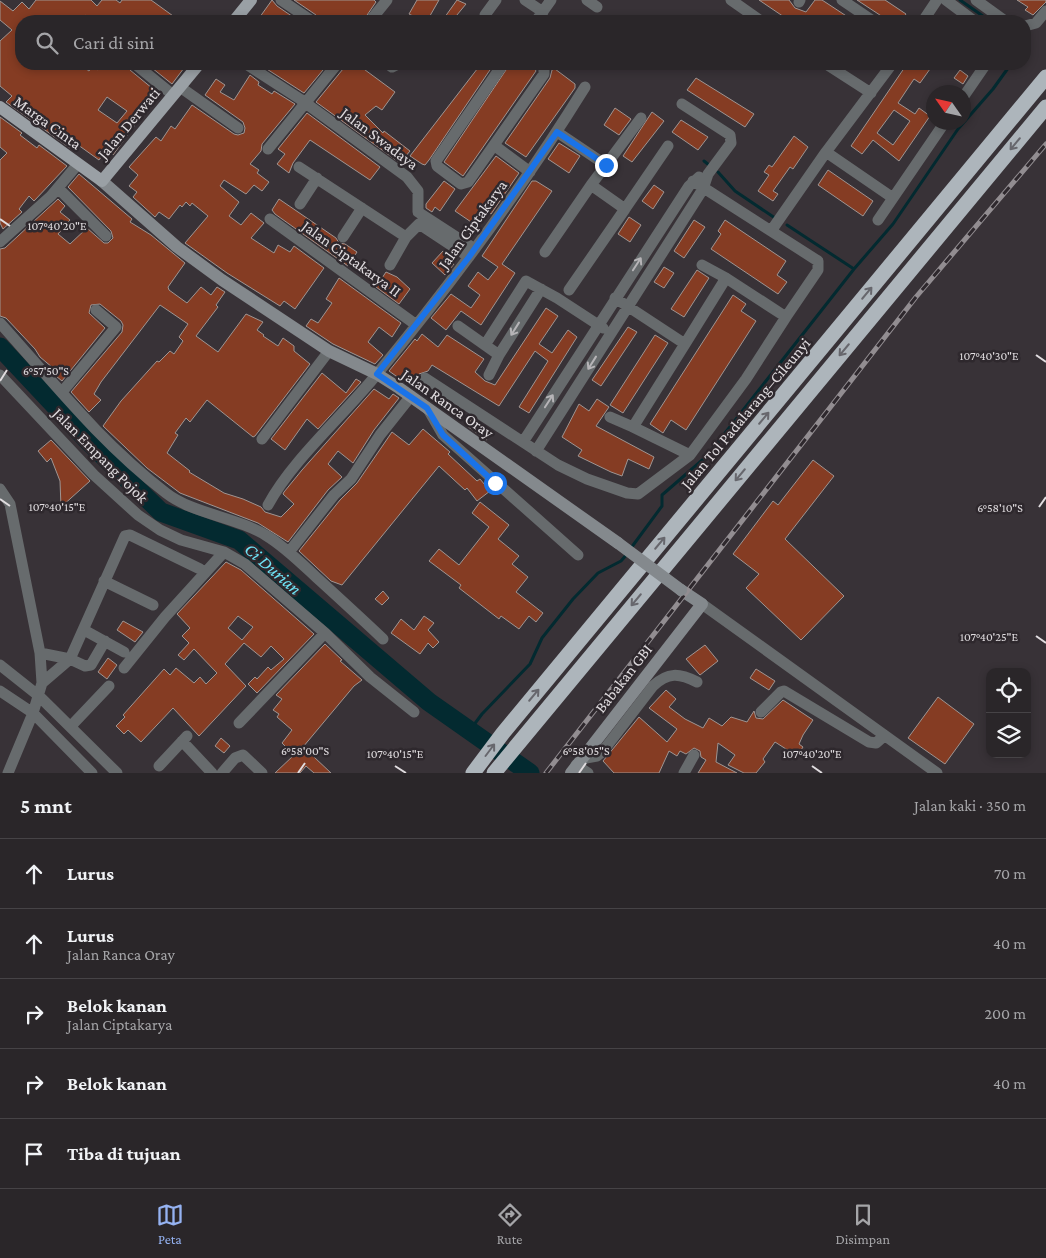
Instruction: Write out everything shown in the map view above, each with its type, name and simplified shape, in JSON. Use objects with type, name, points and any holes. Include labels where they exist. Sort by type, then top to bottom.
[{"type":"highway","name":"Jalan Tol Padalarang–Cileunyi","points":[[475,770],[503,733],[1046,77]]},
{"type":"highway","points":[[494,773],[1046,107]]},
{"type":"main road","points":[[239,15],[251,0]]},
{"type":"main road","name":"Jalan Derwati","points":[[102,181],[194,70]]},
{"type":"main road","name":"Marga Cinta","points":[[0,107],[102,181]]},
{"type":"street","points":[[281,0],[303,15]]},
{"type":"street","points":[[375,15],[387,0]]},
{"type":"street","points":[[485,15],[496,0]]},
{"type":"street","points":[[525,0],[537,15]]},
{"type":"street","points":[[540,15],[551,0]]},
{"type":"street","points":[[731,0],[752,15]]},
{"type":"street","points":[[842,0],[864,15]]},
{"type":"street","points":[[927,15],[937,0]]},
{"type":"street","points":[[946,0],[966,15]]},
{"type":"street","points":[[976,0],[997,15]]},
{"type":"street","points":[[1031,24],[1036,23],[1046,10]]},
{"type":"street","points":[[145,70],[238,128]]},
{"type":"street","name":"Jalan Swadaya","points":[[255,70],[307,104],[407,177],[418,192],[418,212],[472,253]]},
{"type":"street","points":[[268,149],[307,104],[332,70]]},
{"type":"street","points":[[499,70],[437,160],[436,165],[460,183],[465,184],[495,146],[544,74],[544,70]]},
{"type":"street","points":[[835,70],[871,93]]},
{"type":"street","points":[[771,231],[826,152],[888,70]]},
{"type":"street","points":[[971,86],[982,70]]},
{"type":"street","name":"Jalan Ciptakarya","points":[[268,505],[287,476],[377,374],[472,253],[530,172],[585,87]]},
{"type":"street","points":[[536,451],[703,189],[708,174],[731,143],[732,137],[682,104]]},
{"type":"street","points":[[545,252],[591,185],[641,118]]},
{"type":"street","points":[[878,220],[940,130]]},
{"type":"street","points":[[557,132],[606,165]]},
{"type":"street","points":[[495,146],[530,172]]},
{"type":"street","points":[[569,290],[668,146]]},
{"type":"street","points":[[826,152],[893,198]]},
{"type":"street","points":[[0,242],[58,188],[78,164]]},
{"type":"street","points":[[299,167],[406,236]]},
{"type":"street","points":[[523,442],[615,298],[693,181],[708,174]]},
{"type":"street","points":[[300,204],[317,178]]},
{"type":"street","name":"Jalan Ranca Oray","points":[[102,181],[177,247],[329,351],[377,374],[411,396],[702,604]]},
{"type":"street","points":[[425,378],[536,451],[587,479],[634,494],[642,492],[690,455],[746,379],[818,270],[819,263],[693,181]]},
{"type":"street","points":[[591,185],[625,209]]},
{"type":"street","points":[[58,188],[106,236]]},
{"type":"street","points":[[342,237],[362,208]]},
{"type":"street","name":"Jalan Ciptakarya II","points":[[270,219],[415,324]]},
{"type":"street","points":[[390,265],[406,236],[419,224],[472,253]]},
{"type":"street","points":[[702,264],[786,317]]},
{"type":"street","points":[[634,427],[726,278]]},
{"type":"street","points":[[485,345],[523,284],[528,282],[611,333]]},
{"type":"street","points":[[489,375],[499,355],[541,289]]},
{"type":"street","points":[[615,298],[685,344]]},
{"type":"street","points":[[62,392],[116,327],[96,310]]},
{"type":"street","points":[[0,323],[112,448],[168,495],[180,502],[216,514],[266,535],[289,552],[383,639]]},
{"type":"street","points":[[458,326],[499,355]]},
{"type":"street","points":[[262,439],[329,351]]},
{"type":"street","name":"Jalan Empang Pojok","points":[[0,375],[94,475],[138,515],[160,530],[181,540],[224,552],[245,564],[325,633],[370,677],[414,712]]},
{"type":"street","points":[[289,552],[334,495],[351,479],[380,435],[411,396]]},
{"type":"street","points":[[427,408],[443,435],[578,555]]},
{"type":"street","points":[[610,417],[690,455]]},
{"type":"street","points":[[0,489],[10,504],[40,653],[42,683],[36,705],[8,773]]},
{"type":"street","points":[[42,683],[70,660],[123,537],[128,535],[200,569]]},
{"type":"street","points":[[124,668],[165,617],[224,552]]},
{"type":"street","points":[[104,581],[153,605]]},
{"type":"street","points":[[702,604],[937,773]]},
{"type":"street","name":"Babakan GBI","points":[[576,766],[702,604]]},
{"type":"street","points":[[84,630],[124,652]]},
{"type":"street","points":[[239,723],[325,633]]},
{"type":"street","points":[[40,653],[70,660],[85,666],[91,665],[105,641]]},
{"type":"street","points":[[0,665],[92,773]]},
{"type":"street","points":[[576,766],[597,756],[602,751],[653,686],[661,679],[672,674],[686,676],[697,682]]},
{"type":"street","points":[[71,726],[109,686]]},
{"type":"street","points":[[0,691],[36,705],[71,726],[117,773]]},
{"type":"street","points":[[761,712],[780,692],[784,691],[869,742],[876,743],[884,736]]},
{"type":"street","points":[[159,766],[185,738],[212,773]]},
{"type":"street","points":[[684,773],[694,755]]},
{"type":"street","points":[[222,773],[235,758],[243,756],[262,773]]},
{"type":"street","points":[[576,766],[588,773]]},
{"type":"building","points":[[36,0],[91,0],[97,6],[102,0],[116,0],[120,3],[122,0],[151,0],[172,15],[15,15],[15,70],[130,70],[158,93],[113,155],[110,152],[107,157],[103,154],[99,160],[74,142],[70,148],[6,102],[12,96],[0,86],[0,41],[12,30],[0,20],[0,1],[13,11],[22,2],[29,9]],"holes":[[[107,97],[127,111],[117,123],[98,110]]]},
{"type":"building","points":[[272,0],[290,15],[261,15]]},
{"type":"building","points":[[294,0],[374,0],[376,2],[367,15],[316,15]]},
{"type":"building","points":[[417,0],[439,0],[430,15],[409,14]]},
{"type":"building","points":[[457,0],[466,4],[457,15],[446,15]]},
{"type":"building","points":[[759,0],[789,0],[795,8],[806,12],[815,0],[822,0],[845,15],[781,15]]},
{"type":"building","points":[[857,0],[885,0],[906,14],[880,15]]},
{"type":"building","points":[[1017,0],[1046,0],[1046,2],[1033,15],[1025,10],[1028,7]]},
{"type":"building","points":[[154,70],[182,70],[172,84]]},
{"type":"building","points":[[268,70],[323,70],[304,93]]},
{"type":"building","points":[[342,70],[365,70],[395,92],[382,110],[376,106],[365,115],[383,133],[384,131],[410,151],[400,163],[316,102]]},
{"type":"building","points":[[476,70],[490,70],[425,165],[410,156]]},
{"type":"building","points":[[506,70],[535,70],[463,176],[444,162]]},
{"type":"building","points":[[552,70],[556,70],[575,84],[575,88],[526,157],[505,143],[550,78]]},
{"type":"building","points":[[903,70],[929,70],[920,83],[914,79],[898,103],[915,114],[919,108],[926,113],[926,122],[899,161],[873,140],[862,154],[851,146]],"holes":[[[894,110],[910,121],[893,145],[877,133]]]},
{"type":"building","points":[[960,70],[968,76],[963,84],[954,78]]},
{"type":"building","points":[[250,75],[259,82],[258,85],[272,94],[274,91],[295,104],[262,144],[261,151],[250,164],[259,170],[257,173],[269,182],[262,191],[254,185],[246,194],[224,180],[220,186],[239,202],[229,216],[241,225],[251,213],[264,223],[251,238],[274,253],[278,245],[290,252],[294,246],[324,268],[295,309],[284,301],[280,306],[227,273],[185,243],[208,216],[192,203],[190,206],[186,202],[182,207],[180,205],[169,219],[159,212],[155,217],[133,197],[137,192],[129,186],[138,175],[129,167],[156,137],[161,141],[171,126],[175,129],[192,105],[234,134],[244,133],[243,122],[205,95],[216,79],[225,85],[220,92],[234,100]]},
{"type":"building","points":[[696,78],[754,114],[745,127],[687,90]]},
{"type":"building","points":[[615,108],[631,119],[619,135],[604,125]]},
{"type":"building","points":[[652,112],[664,121],[632,162],[623,156]]},
{"type":"building","points":[[307,113],[380,167],[370,180],[310,140],[293,163],[289,173],[277,164],[285,154],[278,149]]},
{"type":"building","points":[[0,117],[22,133],[20,135],[37,148],[39,145],[67,166],[34,201],[29,196],[19,209],[22,212],[3,229],[0,223],[0,160],[7,153],[0,147]]},
{"type":"building","points":[[681,120],[708,137],[698,150],[672,132]]},
{"type":"building","points":[[794,136],[808,147],[793,169],[790,167],[773,191],[778,194],[773,201],[758,191],[769,175],[764,172],[769,165],[772,167]]},
{"type":"building","points":[[559,143],[580,156],[569,173],[548,159]]},
{"type":"building","points":[[496,156],[519,173],[491,214],[488,212],[477,226],[455,211]]},
{"type":"building","points":[[828,170],[873,201],[863,216],[818,185]]},
{"type":"building","points":[[79,174],[132,219],[130,222],[151,235],[185,263],[168,287],[169,290],[187,303],[201,287],[211,295],[217,287],[225,292],[216,305],[218,307],[196,336],[218,352],[246,314],[263,322],[257,330],[263,336],[278,346],[283,338],[294,346],[294,351],[310,364],[253,437],[207,400],[190,422],[186,418],[175,433],[178,435],[167,453],[189,472],[224,493],[243,499],[261,507],[265,512],[281,517],[294,504],[283,494],[284,492],[374,389],[389,399],[393,394],[399,398],[374,430],[353,463],[338,451],[328,464],[342,477],[328,490],[288,542],[258,523],[180,493],[147,468],[103,426],[121,401],[157,361],[159,362],[170,351],[174,354],[183,341],[179,337],[188,324],[160,305],[101,382],[94,394],[101,400],[89,412],[71,392],[122,332],[123,325],[121,321],[100,304],[91,305],[89,313],[105,328],[62,381],[56,376],[59,373],[40,357],[6,318],[0,316],[0,249],[5,248],[58,199],[65,206],[60,212],[70,220],[58,234],[70,244],[87,228],[104,243],[108,243],[113,238],[111,231],[68,187]]},
{"type":"building","points":[[444,181],[455,189],[440,211],[435,207],[432,212],[426,208],[426,204]]},
{"type":"building","points":[[532,181],[536,181],[552,191],[502,264],[515,273],[481,325],[461,311],[446,330],[431,318],[451,294],[471,308],[480,295],[468,286],[478,272],[488,280],[498,267],[482,256]]},
{"type":"building","points":[[654,185],[664,192],[653,209],[642,201]]},
{"type":"building","points":[[279,199],[336,238],[339,243],[345,244],[357,252],[348,266],[275,214],[272,210]]},
{"type":"building","points":[[629,217],[641,225],[630,242],[618,234]]},
{"type":"building","points":[[694,220],[705,227],[684,258],[674,251]]},
{"type":"building","points":[[725,220],[786,261],[777,275],[787,282],[778,294],[711,249],[721,234],[718,231]]},
{"type":"building","points":[[443,251],[451,257],[449,259],[454,264],[445,275],[432,263]]},
{"type":"building","points":[[664,267],[674,273],[664,288],[654,282]]},
{"type":"building","points":[[697,270],[709,278],[684,317],[671,309]]},
{"type":"building","points":[[386,272],[397,277],[410,289],[399,304],[376,287]]},
{"type":"building","points":[[339,278],[401,323],[392,337],[379,327],[368,342],[383,355],[375,364],[333,344],[306,326],[311,319],[318,323],[332,303],[326,299]]},
{"type":"building","points":[[733,295],[746,304],[741,311],[756,321],[686,430],[671,420],[663,433],[650,424]]},
{"type":"building","points":[[546,308],[558,316],[539,344],[552,353],[568,330],[577,337],[529,413],[519,407],[548,361],[535,351],[499,406],[432,365],[428,371],[419,374],[418,380],[409,374],[403,381],[389,371],[415,339],[417,341],[422,334],[438,347],[447,335],[484,359],[475,372],[485,381],[495,385]]},
{"type":"building","points":[[628,327],[637,332],[601,386],[592,380]]},
{"type":"building","points":[[655,335],[668,343],[623,413],[610,405]]},
{"type":"building","points":[[322,373],[346,393],[356,379],[361,382],[318,429],[307,419],[285,450],[271,439]]},
{"type":"building","points":[[597,399],[609,407],[596,426],[654,457],[649,469],[628,459],[622,476],[611,472],[578,456],[582,450],[562,437],[579,404],[589,411]]},
{"type":"building","points":[[472,419],[479,424],[476,427],[487,440],[467,426]]},
{"type":"building","points":[[423,429],[450,452],[448,454],[477,481],[480,479],[490,491],[477,501],[467,488],[465,490],[439,466],[342,585],[331,581],[299,551],[340,500],[357,483],[392,432],[409,445]]},
{"type":"building","points":[[51,440],[90,481],[61,507],[60,481],[51,458],[47,462],[38,451]]},
{"type":"building","points":[[813,460],[834,476],[785,539],[844,596],[801,640],[746,588],[759,574],[733,554],[773,501],[778,505]]},
{"type":"building","points":[[480,502],[509,525],[498,539],[519,556],[512,564],[528,577],[516,592],[543,613],[536,622],[529,616],[519,629],[501,616],[499,619],[459,588],[461,585],[429,561],[439,549],[459,565],[489,527],[472,513]]},
{"type":"building","points":[[226,562],[241,570],[314,634],[257,693],[248,684],[255,677],[257,679],[268,667],[271,670],[284,659],[271,646],[261,657],[244,643],[225,664],[246,686],[199,736],[173,708],[141,742],[128,730],[124,734],[116,726],[125,717],[123,715],[164,669],[170,675],[176,668],[194,683],[200,677],[206,684],[217,673],[194,649],[184,660],[178,655],[189,643],[182,636],[190,628],[177,614]],"holes":[[[238,616],[253,627],[242,640],[228,628]]]},
{"type":"building","points":[[383,591],[389,598],[382,605],[375,599]]},
{"type":"building","points":[[424,616],[434,623],[428,630],[439,642],[433,648],[428,643],[420,654],[391,633],[401,619],[414,630]]},
{"type":"building","points":[[123,621],[143,632],[135,642],[117,630]]},
{"type":"building","points":[[325,644],[342,660],[340,661],[362,680],[354,686],[303,747],[315,755],[314,757],[331,773],[314,773],[306,766],[300,773],[275,773],[294,755],[282,743],[292,730],[277,717],[279,714],[273,710],[282,699],[276,695]]},
{"type":"building","points":[[705,645],[718,661],[700,675],[686,659]]},
{"type":"building","points":[[108,658],[117,665],[107,679],[98,672]]},
{"type":"building","points":[[756,669],[775,681],[769,690],[750,678]]},
{"type":"building","points":[[666,690],[676,699],[669,707],[685,719],[703,728],[709,718],[722,726],[731,717],[747,722],[754,711],[756,718],[763,719],[783,700],[813,720],[799,744],[803,747],[797,756],[775,742],[763,759],[765,762],[756,773],[744,773],[728,765],[735,755],[718,743],[716,762],[737,773],[698,773],[706,760],[701,757],[700,751],[694,748],[686,754],[680,751],[677,756],[669,751],[659,773],[614,773],[603,761],[639,717],[667,742],[677,729],[649,708]]},
{"type":"building","points":[[938,697],[974,724],[945,764],[908,738]]},
{"type":"building","points":[[221,738],[230,746],[224,753],[215,746]]},
{"type":"waterway","points":[[960,0],[981,15]]},
{"type":"waterway","points":[[631,548],[662,506],[662,495],[707,456],[854,269],[893,224],[958,129],[993,89],[1007,70]]},
{"type":"waterway","points":[[704,161],[709,165]]},
{"type":"waterway","points":[[718,172],[735,191],[775,218]]},
{"type":"waterway","points":[[787,225],[854,269]]},
{"type":"waterway","name":"Ci Durian","points":[[0,347],[89,442],[161,512],[239,540],[429,702],[530,773]]},
{"type":"waterway","points":[[470,730],[482,714],[530,664],[542,638],[573,599],[598,573],[621,561],[628,553]]},
{"type":"railway","points":[[546,773],[916,297],[1046,144]]},
{"type":"route","points":[[495,483],[443,435],[427,408],[377,374],[469,257],[557,132],[606,165]]}]
